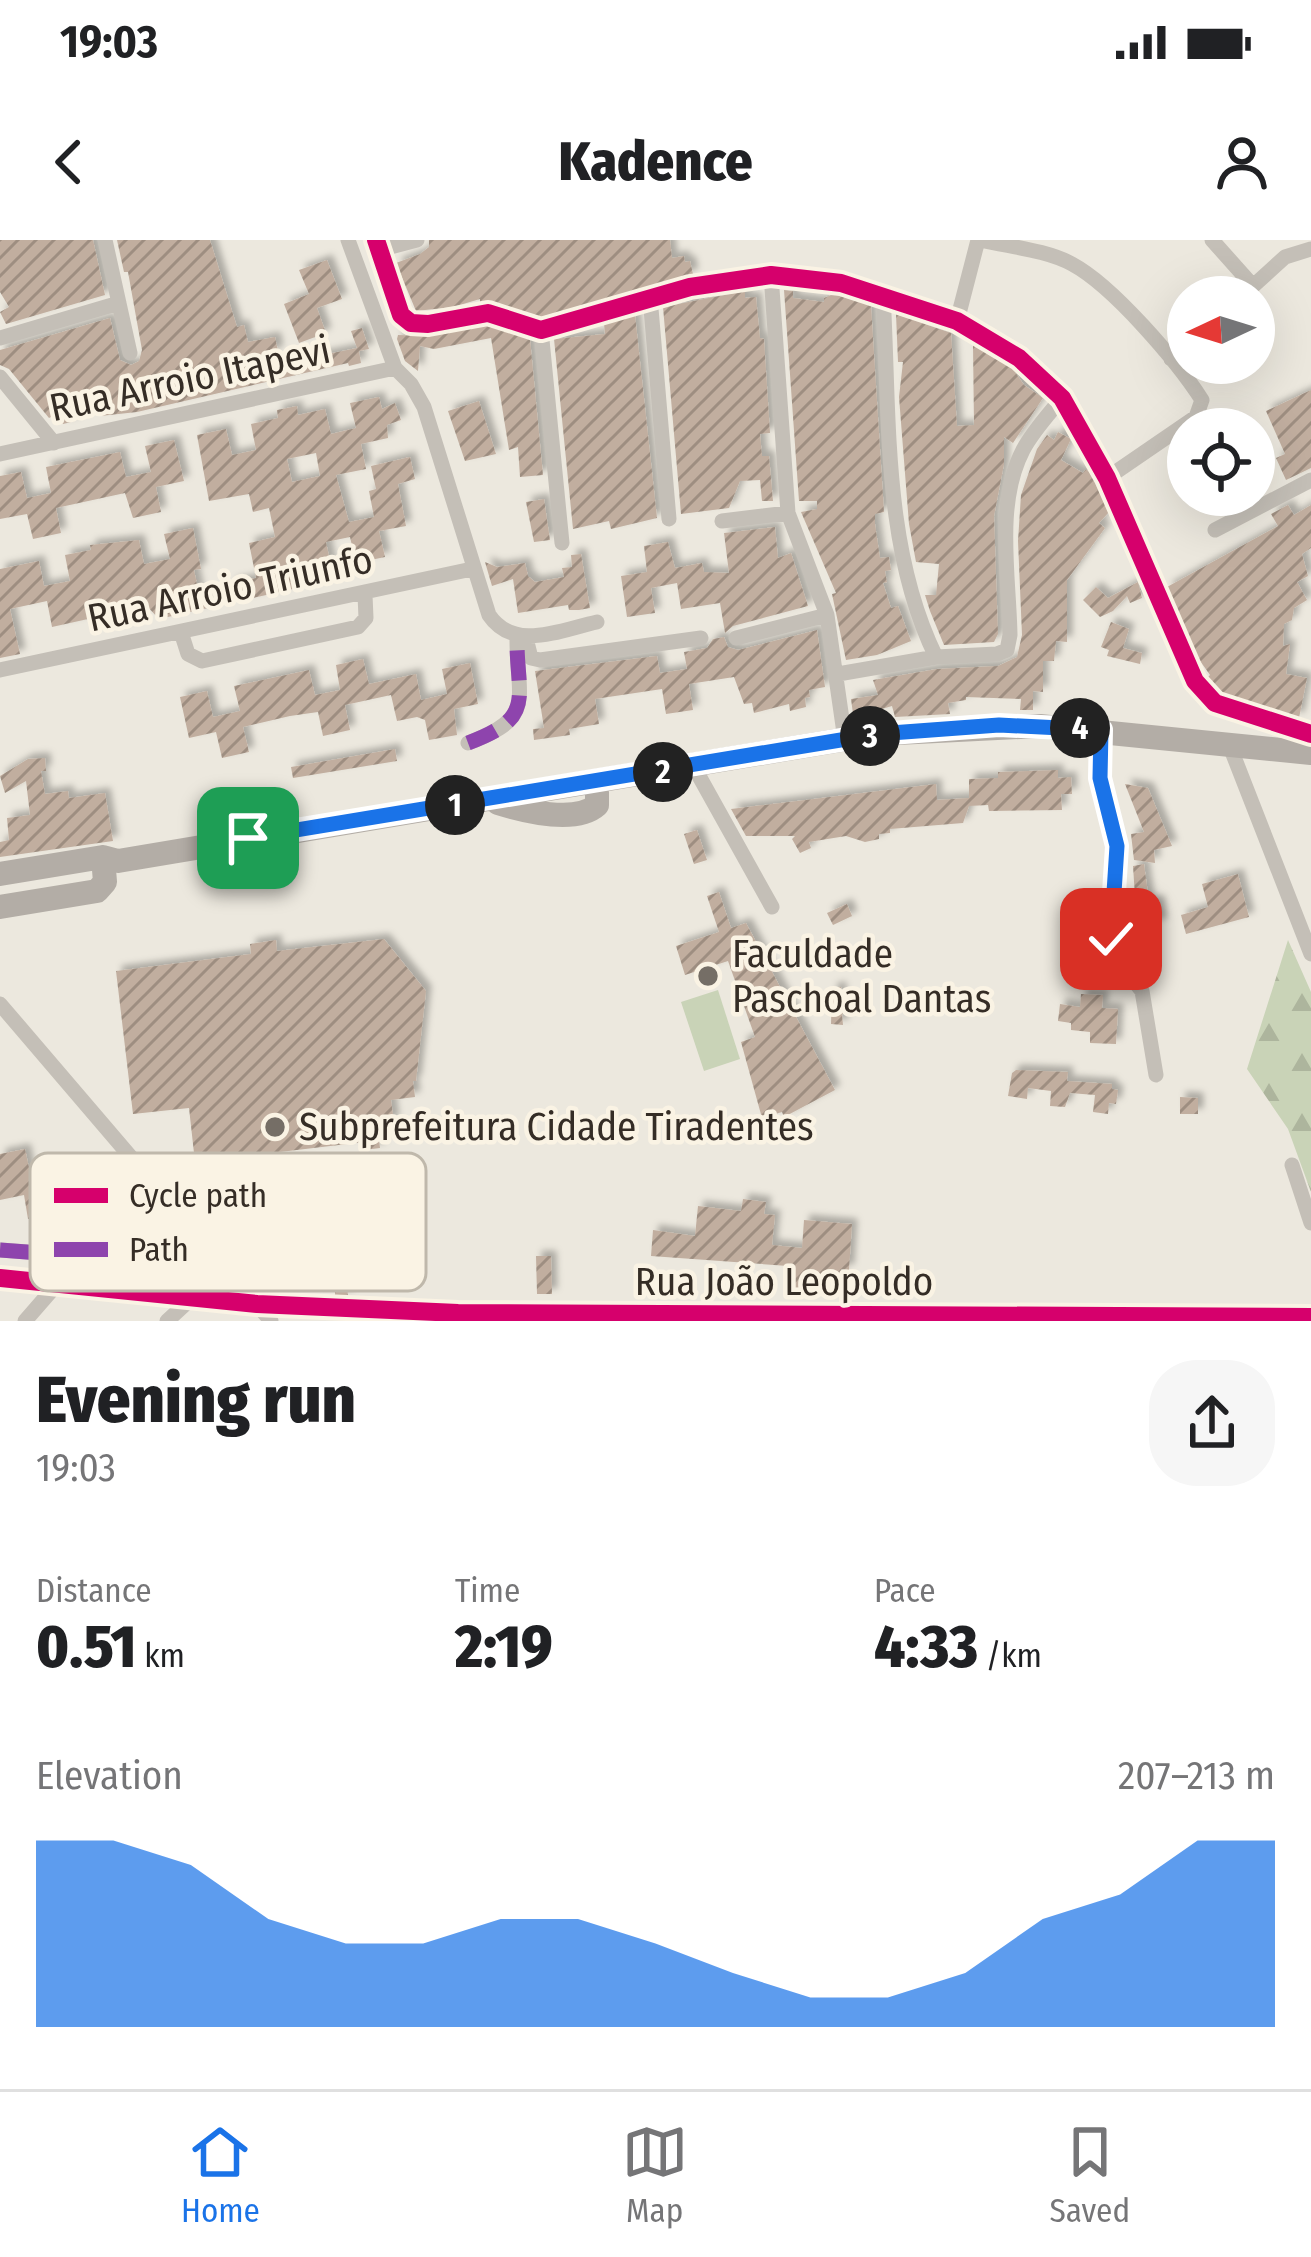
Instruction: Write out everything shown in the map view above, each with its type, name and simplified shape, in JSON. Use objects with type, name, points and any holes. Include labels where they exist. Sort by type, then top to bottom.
[{"type":"main road","points":[[0,874],[108,864],[845,740],[999,725],[1101,730],[1311,753]]},
{"type":"main road","points":[[0,903],[108,864]]},
{"type":"street","points":[[105,240],[130,352]]},
{"type":"street","points":[[348,240],[394,368],[411,384],[424,407],[489,614],[502,631],[521,637],[597,622]]},
{"type":"street","points":[[417,240],[377,245],[401,315],[411,323],[488,313],[541,330],[650,298],[771,275],[841,283],[957,321],[1018,358],[1062,398],[1107,478],[1207,699],[1311,734]]},
{"type":"street","points":[[957,321],[980,240],[1058,258],[1086,273],[1167,355]]},
{"type":"street","points":[[1212,240],[1236,276]]},
{"type":"street","points":[[1264,276],[1285,257],[1311,249]]},
{"type":"street","points":[[771,275],[788,513],[826,615],[845,740]]},
{"type":"street","points":[[884,295],[905,577],[936,657]]},
{"type":"street","points":[[650,298],[669,519]]},
{"type":"street","points":[[0,338],[119,303]]},
{"type":"street","points":[[541,330],[562,542]]},
{"type":"street","name":"Rua Arroio Itapevi","points":[[0,454],[394,368]]},
{"type":"street","points":[[0,377],[54,443]]},
{"type":"street","points":[[1107,478],[1200,412],[1202,400],[1190,384]]},
{"type":"street","points":[[838,674],[936,657],[998,654],[1008,646],[1007,517],[1012,477],[1023,450],[1062,398]]},
{"type":"street","points":[[1215,530],[1311,480]]},
{"type":"street","points":[[722,521],[788,513]]},
{"type":"street","name":"Rua Arroio Triunfo","points":[[0,670],[472,569]]},
{"type":"street","points":[[181,632],[188,654],[202,661],[358,627],[366,618],[365,595]]},
{"type":"street","points":[[736,638],[826,615]]},
{"type":"street","points":[[521,637],[531,658],[540,660],[701,638]]},
{"type":"street","points":[[468,743],[500,731],[516,712],[521,637]]},
{"type":"street","points":[[1101,730],[1100,778],[1117,846],[1112,953],[1142,992],[1156,1075]]},
{"type":"street","points":[[1229,744],[1311,954]]},
{"type":"street","points":[[694,767],[772,907]]},
{"type":"street","points":[[0,1004],[128,1153]]},
{"type":"street","points":[[1292,1165],[1311,1223]]},
{"type":"street","points":[[0,1250],[30,1252]]},
{"type":"street","name":"Rua João Leopoldo","points":[[0,1278],[30,1281]]},
{"type":"street","points":[[25,1321],[51,1291]]},
{"type":"street","name":"Rua João Leopoldo","points":[[129,1291],[257,1304],[723,1317],[1311,1317]]},
{"type":"street","points":[[246,1291],[271,1321]]},
{"type":"street","points":[[167,1321],[192,1298]]},
{"type":"green space","points":[[1288,940],[1311,992],[1311,1192],[1288,1129],[1247,1069]]},
{"type":"green space","points":[[718,990],[740,1059],[704,1071],[681,1002]]},
{"type":"building","points":[[0,240],[93,240],[105,295],[6,324],[0,312],[9,307],[0,292]]},
{"type":"building","points":[[117,240],[210,240],[237,327],[244,325],[248,342],[275,337],[278,351],[257,360],[259,368],[357,348],[351,331],[362,328],[369,349],[359,351],[361,363],[137,412],[100,416],[95,400],[65,407],[75,421],[63,424],[55,415],[49,418],[9,369],[0,365],[0,350],[110,318],[120,360],[131,365],[139,361],[142,350],[128,272],[124,272]]},
{"type":"building","points":[[429,240],[670,240],[672,258],[684,256],[693,274],[541,317],[480,299],[416,311],[396,263],[420,254],[429,247]]},
{"type":"building","points":[[327,260],[342,299],[317,308],[326,333],[299,343],[284,304],[309,294],[299,270]]},
{"type":"building","points":[[784,290],[793,291],[793,298],[824,302],[834,294],[871,306],[884,512],[875,514],[875,524],[880,558],[889,557],[891,570],[885,571],[887,582],[883,583],[891,608],[898,606],[911,641],[877,655],[846,660],[832,594],[836,593],[801,512],[817,509],[817,501],[799,501]]},
{"type":"building","points":[[745,291],[745,298],[756,297],[760,338],[764,339],[770,433],[760,434],[762,456],[769,456],[773,501],[762,501],[760,480],[740,481],[729,508],[681,514],[663,307]]},
{"type":"building","points":[[896,314],[951,333],[957,426],[974,425],[973,345],[1013,369],[1024,385],[1043,398],[1013,443],[1004,437],[994,516],[998,634],[994,642],[944,645],[925,595],[936,595],[939,564],[916,562],[909,524],[899,397],[903,362],[898,362]]},
{"type":"building","points":[[635,315],[657,518],[611,529],[609,521],[573,529],[554,339],[605,334],[604,324]]},
{"type":"building","points":[[487,325],[530,339],[543,475],[520,477],[518,447],[509,450],[491,338],[434,349],[420,346],[418,371],[405,361],[397,339],[398,335],[430,336]]},
{"type":"building","points":[[1311,390],[1311,468],[1286,480],[1276,458],[1285,454],[1275,431],[1272,408]]},
{"type":"building","points":[[379,397],[382,409],[395,403],[401,420],[387,425],[388,438],[361,444],[366,469],[336,475],[349,522],[374,517],[369,491],[376,489],[371,466],[410,457],[415,479],[398,484],[406,526],[379,531],[385,557],[356,563],[350,537],[326,542],[334,580],[235,602],[231,583],[256,578],[249,543],[275,537],[269,508],[253,512],[249,494],[209,501],[197,435],[226,429],[232,455],[256,450],[251,424],[278,418],[277,410],[297,406],[298,415],[325,409],[331,434],[356,428],[350,403]],"holes":[[[316,453],[320,476],[292,482],[287,459]]]},
{"type":"building","points":[[479,401],[496,454],[465,461],[448,411]]},
{"type":"building","points":[[1058,432],[1071,439],[1061,460],[1090,473],[1109,512],[1099,523],[1105,528],[1067,580],[1067,642],[1056,641],[1054,661],[1043,661],[1043,692],[1033,691],[1033,710],[1020,710],[1021,699],[966,697],[948,703],[950,714],[895,717],[892,706],[868,713],[869,719],[854,721],[851,699],[878,695],[873,680],[937,669],[998,666],[1017,657],[1022,635],[1021,495],[1037,449],[1047,435],[1054,440]]},
{"type":"building","points":[[174,440],[184,481],[156,487],[161,512],[133,518],[125,493],[56,508],[61,533],[33,539],[27,514],[0,519],[0,476],[21,472],[27,498],[51,493],[46,467],[120,452],[126,477],[151,472],[145,446]]},
{"type":"building","points":[[544,499],[550,540],[534,542],[526,502]]},
{"type":"building","points":[[1288,505],[1294,515],[1311,505],[1311,548],[1302,554],[1308,576],[1297,582],[1307,600],[1294,608],[1292,620],[1284,624],[1283,646],[1290,644],[1286,674],[1307,678],[1299,718],[1222,693],[1198,658],[1167,587],[1278,526],[1272,516]]},
{"type":"building","points":[[775,527],[778,558],[791,553],[808,606],[733,626],[725,633],[720,603],[681,609],[677,583],[651,588],[655,613],[627,617],[621,576],[647,572],[644,546],[668,542],[675,568],[702,563],[704,572],[729,573],[724,533]]},
{"type":"building","points":[[193,528],[201,569],[194,570],[200,599],[207,598],[212,607],[159,619],[144,603],[124,607],[128,626],[109,629],[106,615],[52,627],[47,601],[10,609],[20,654],[0,658],[0,569],[39,561],[44,586],[70,581],[65,555],[91,550],[90,545],[139,540],[144,564],[170,559],[164,534]]},
{"type":"building","points":[[581,554],[590,608],[579,610],[569,610],[568,605],[518,613],[513,579],[492,586],[485,562],[497,567],[525,563],[535,582],[564,577],[562,568],[572,567],[571,555]]},
{"type":"building","points":[[1138,582],[1142,598],[1130,603],[1127,596],[1100,617],[1083,600],[1096,587],[1108,598]]},
{"type":"building","points":[[1111,622],[1129,629],[1123,648],[1142,653],[1140,664],[1107,656],[1109,650],[1101,647]]},
{"type":"building","points":[[817,630],[825,687],[809,690],[806,707],[790,711],[789,704],[754,713],[752,703],[744,704],[734,677],[689,684],[693,710],[666,714],[662,689],[595,699],[599,724],[569,729],[570,735],[534,740],[533,729],[544,728],[535,671],[657,656],[660,673],[687,669],[684,652],[707,648],[713,639],[724,637],[728,647],[738,650]]},
{"type":"building","points":[[363,659],[369,684],[416,674],[421,700],[447,694],[442,669],[470,663],[478,704],[454,709],[457,735],[429,740],[425,720],[397,721],[391,695],[345,705],[350,730],[323,736],[318,712],[243,727],[249,752],[222,758],[216,732],[189,738],[180,697],[207,691],[213,717],[240,711],[234,686],[309,670],[315,695],[340,690],[336,665]]},
{"type":"building","points":[[395,749],[397,761],[293,778],[291,767]]},
{"type":"building","points":[[45,758],[46,771],[41,771],[45,794],[68,791],[69,798],[105,793],[113,841],[0,857],[0,842],[9,840],[7,818],[30,815],[26,781],[5,793],[0,776],[28,759]]},
{"type":"building","points":[[1058,770],[1058,778],[1071,777],[1072,794],[1061,794],[1062,810],[989,811],[988,805],[969,806],[963,823],[890,829],[890,833],[879,834],[879,839],[865,842],[846,836],[809,842],[811,848],[800,853],[792,839],[795,836],[746,836],[731,809],[936,784],[937,800],[969,798],[969,779],[998,778],[998,772]]},
{"type":"building","points":[[1125,784],[1148,788],[1172,846],[1154,850],[1155,863],[1134,860],[1131,834],[1144,832]]},
{"type":"building","points":[[697,830],[707,860],[694,864],[684,834]]},
{"type":"building","points":[[1144,864],[1149,901],[1159,901],[1162,924],[1137,927],[1133,866]]},
{"type":"building","points":[[1238,874],[1249,917],[1186,934],[1181,915],[1208,907],[1202,884]]},
{"type":"building","points":[[719,892],[731,928],[746,923],[835,1090],[784,1117],[782,1112],[762,1118],[741,1042],[755,1037],[728,961],[685,975],[676,946],[719,932],[707,896]]},
{"type":"building","points":[[847,904],[852,916],[833,925],[827,913]]},
{"type":"building","points":[[384,939],[426,991],[413,1081],[415,1097],[391,1100],[394,1122],[377,1124],[380,1148],[364,1150],[364,1142],[271,1153],[194,1153],[189,1108],[133,1114],[116,971],[251,954],[250,944],[276,940],[277,951]]},
{"type":"building","points":[[841,987],[846,1014],[842,1014],[843,1025],[831,1024],[832,988]]},
{"type":"building","points":[[1081,994],[1103,995],[1102,1008],[1118,1009],[1116,1044],[1090,1043],[1090,1032],[1071,1030],[1071,1023],[1058,1021],[1060,1004],[1080,1007]]},
{"type":"building","points":[[1016,1070],[1068,1072],[1067,1081],[1112,1084],[1118,1090],[1116,1104],[1109,1103],[1108,1114],[1093,1112],[1095,1095],[1070,1093],[1065,1107],[1050,1106],[1051,1091],[1028,1088],[1027,1099],[1008,1096]]},
{"type":"building","points":[[1180,1097],[1198,1098],[1198,1114],[1180,1114]]},
{"type":"building","points":[[25,1149],[30,1219],[24,1195],[0,1200],[0,1154]]},
{"type":"building","points":[[743,1199],[766,1202],[764,1214],[775,1215],[772,1245],[802,1248],[804,1220],[852,1224],[849,1270],[841,1269],[840,1283],[809,1280],[808,1292],[786,1290],[788,1266],[651,1256],[653,1230],[695,1236],[698,1206],[741,1211]]},
{"type":"building","points":[[536,1256],[551,1256],[552,1294],[537,1294]]},
{"type":"marked path","points":[[468,743],[505,724],[514,714],[520,690],[517,636]]},
{"type":"marked path","points":[[0,1250],[30,1252]]},
{"type":"cycle path","points":[[376,240],[401,315],[411,323],[488,313],[541,330],[690,287],[771,275],[841,283],[957,321],[1019,358],[1062,398],[1107,478],[1195,681],[1215,703],[1311,734]]},
{"type":"cycle path","points":[[0,1278],[30,1281]]},
{"type":"cycle path","points":[[128,1291],[257,1304],[458,1313],[1311,1317]]},
{"type":"place","name":"Faculdade Paschoal Dantas","points":[[708,976]]},
{"type":"place","name":"Subprefeitura Cidade Tiradentes","points":[[275,1127]]},
{"type":"route","points":[[248,838],[877,734],[999,725],[1101,730],[1100,778],[1117,846],[1111,939]]}]
